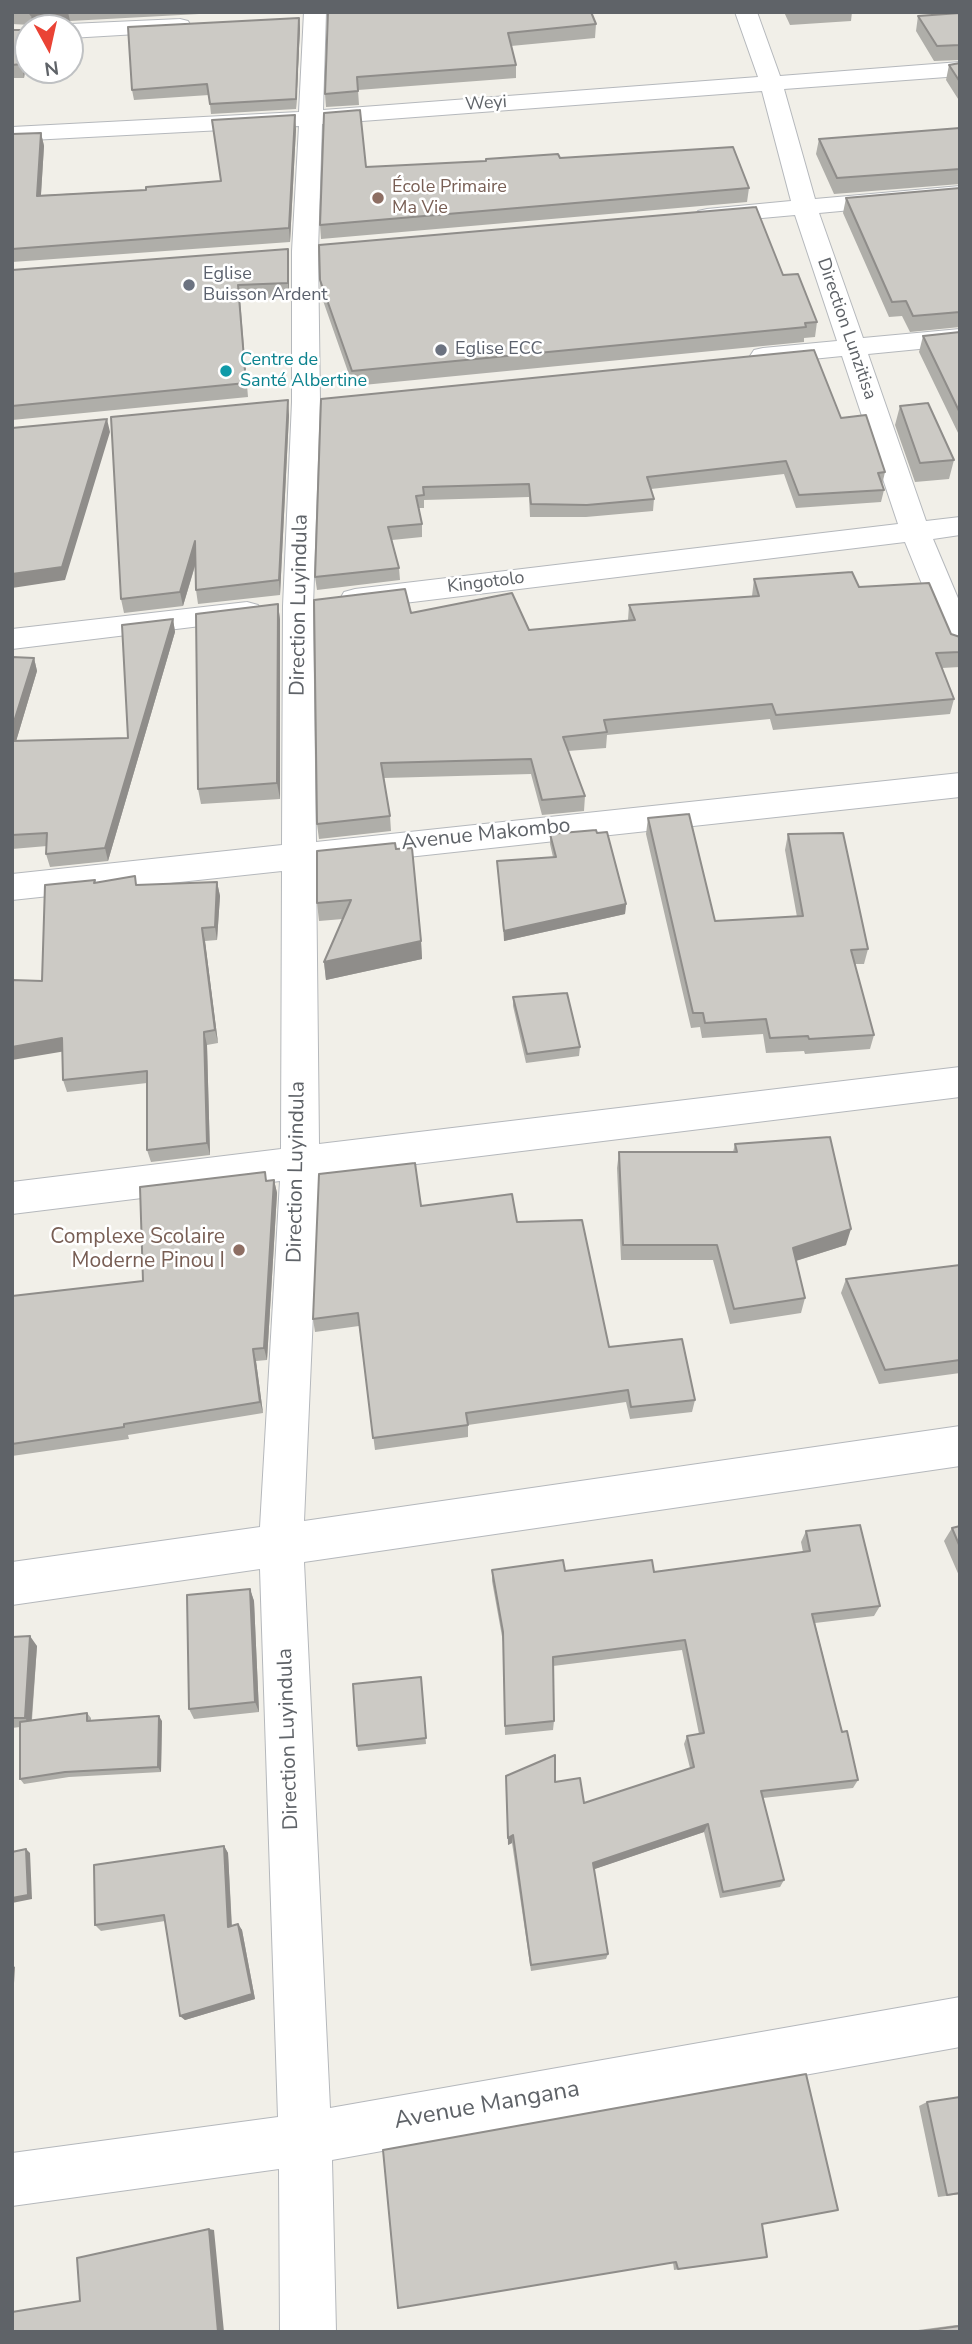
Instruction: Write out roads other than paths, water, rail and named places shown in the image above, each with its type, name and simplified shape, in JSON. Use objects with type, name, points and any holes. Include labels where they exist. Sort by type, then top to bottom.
[{"type":"street","name":"Direction Lunzitisa","points":[[746,12],[771,82],[805,208],[915,531],[960,641]]},
{"type":"street","name":"Direction Luyindula","points":[[308,2332],[304,2138],[281,1544],[300,1164],[298,606],[306,402],[305,251],[315,17]]},
{"type":"street","points":[[84,30],[206,24]]},
{"type":"street","name":"Weyi","points":[[12,134],[309,118],[960,69]]},
{"type":"street","points":[[680,218],[960,193]]},
{"type":"street","points":[[743,358],[960,337]]},
{"type":"street","name":"Kingotolo","points":[[12,639],[960,526]]},
{"type":"street","name":"Avenue Makombo","points":[[12,887],[960,785]]},
{"type":"street","points":[[12,1198],[960,1082]]},
{"type":"street","points":[[12,1584],[960,1446]]},
{"type":"street","name":"Avenue Mangana","points":[[12,2180],[304,2138],[960,2022]]},
{"type":"place","name":"École Primaire Ma Vie","points":[[378,198]]},
{"type":"place","name":"Eglise Buisson Ardent","points":[[189,285]]},
{"type":"place","name":"Eglise ECC","points":[[441,350]]},
{"type":"place","name":"Centre de Santé Albertine","points":[[226,371]]},
{"type":"place","name":"Complexe Scolaire Moderne Pinou I","points":[[239,1250]]}]
